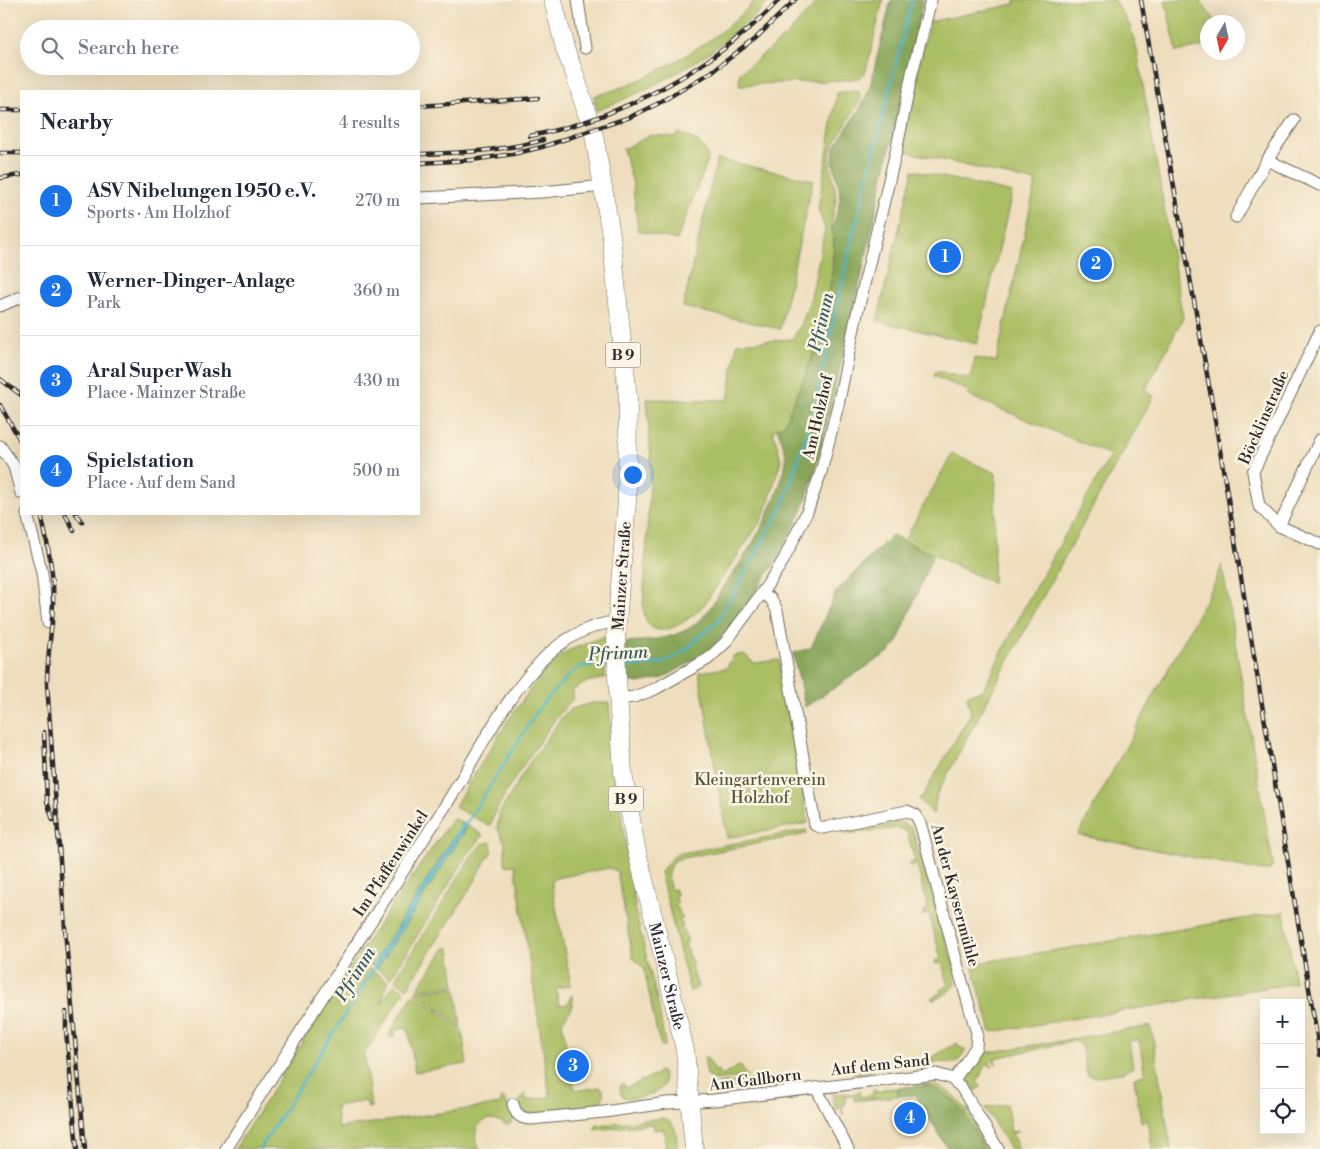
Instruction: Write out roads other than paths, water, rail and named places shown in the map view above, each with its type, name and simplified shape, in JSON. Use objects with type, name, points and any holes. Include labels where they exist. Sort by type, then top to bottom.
[{"type":"main road","points":[[554,0],[565,49],[588,114]]},
{"type":"main road","name":"Mainzer Straße","points":[[594,135],[611,235],[628,398],[627,501],[612,622],[622,765],[629,818],[685,1050],[694,1149]]},
{"type":"street","points":[[578,0],[585,48]]},
{"type":"street","name":"Am Holzhof","points":[[618,699],[634,697],[655,689],[708,658],[725,643],[762,593],[807,512],[821,472],[897,147],[912,73],[931,0]]},
{"type":"street","points":[[1236,217],[1267,160],[1294,120]]},
{"type":"street","points":[[1267,160],[1320,185]]},
{"type":"street","points":[[420,198],[542,192],[604,186]]},
{"type":"street","points":[[0,306],[20,297]]},
{"type":"street","name":"Böcklinstraße","points":[[1320,332],[1253,472],[1259,506],[1279,526],[1320,544]]},
{"type":"street","points":[[1279,526],[1320,440]]},
{"type":"street","points":[[0,446],[14,466],[20,489]]},
{"type":"street","points":[[27,515],[42,573],[48,623]]},
{"type":"street","name":"An der Kaysermühle","points":[[762,593],[771,599],[777,610],[815,825],[823,828],[908,811],[916,815],[921,826],[977,1033],[976,1048],[954,1080]]},
{"type":"street","name":"Im Pfaffenwinkel","points":[[226,1149],[520,687],[534,668],[560,644],[585,629],[612,622]]},
{"type":"street","name":"Auf dem Sand","points":[[816,1088],[928,1073],[942,1074],[954,1080]]},
{"type":"street","points":[[954,1080],[966,1095],[998,1149]]},
{"type":"street","name":"Am Gallborn","points":[[690,1102],[816,1088],[848,1149]]},
{"type":"street","points":[[513,1104],[517,1114],[522,1118],[528,1119],[690,1102]]},
{"type":"water","points":[[463,823],[468,826],[377,969],[372,966]]},
{"type":"waterway","name":"Pfrimm","points":[[624,666],[642,666],[664,662],[682,653],[718,621],[783,505],[811,421],[853,234],[912,0]]},
{"type":"waterway","name":"Pfrimm","points":[[464,827],[542,704],[572,672],[582,666],[611,666]]},
{"type":"waterway","name":"Pfrimm","points":[[260,1149],[376,966]]},
{"type":"railway","points":[[530,136],[565,128],[599,117],[665,87],[726,47],[779,0]]},
{"type":"railway","points":[[420,163],[472,160],[513,154],[542,147],[630,117],[657,104],[710,73],[756,38],[795,0]]},
{"type":"railway","points":[[1141,0],[1214,414],[1320,1055]]},
{"type":"railway","points":[[420,106],[538,98]]},
{"type":"railway","points":[[0,110],[20,110]]},
{"type":"railway","points":[[420,154],[497,149],[543,140]]},
{"type":"railway","points":[[0,153],[20,153]]},
{"type":"railway","points":[[0,178],[20,175]]},
{"type":"railway","points":[[0,379],[20,394]]},
{"type":"railway","points":[[0,405],[20,440]]},
{"type":"railway","points":[[41,515],[53,583],[47,684],[66,941],[85,1149]]},
{"type":"railway","points":[[66,515],[74,531]]},
{"type":"railway","points":[[77,515],[82,522]]},
{"type":"railway","points":[[44,732],[47,801],[53,820]]},
{"type":"railway","points":[[66,1012],[66,1031],[77,1149]]},
{"type":"place","name":"ASV Nibelungen 1950 e.V.","points":[[945,257]]},
{"type":"place","name":"Werner-Dinger-Anlage","points":[[1096,264]]},
{"type":"place","name":"Aral SuperWash","points":[[573,1066]]},
{"type":"place","name":"Spielstation","points":[[910,1118]]},
{"type":"park label","name":"Kleingartenverein Holzhof","points":[[760,788]]}]
